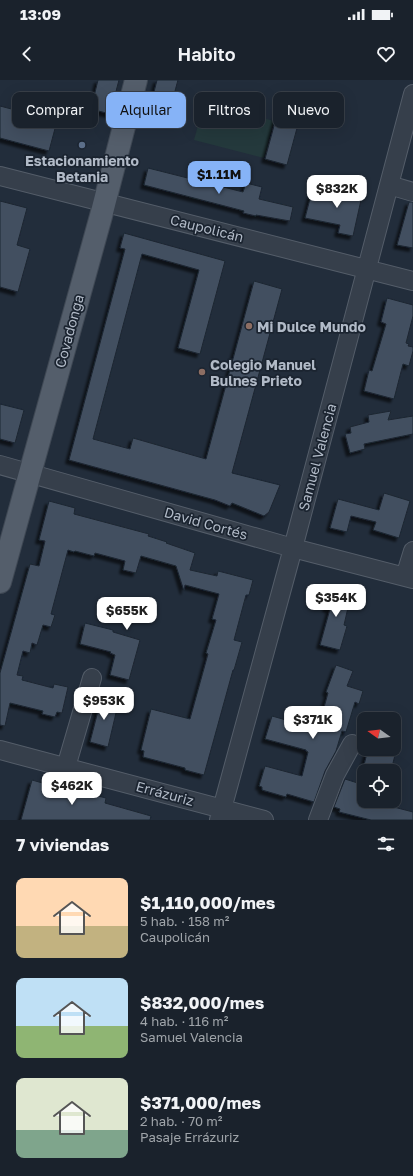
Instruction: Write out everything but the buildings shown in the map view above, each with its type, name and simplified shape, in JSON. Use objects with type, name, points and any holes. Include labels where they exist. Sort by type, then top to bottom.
[{"type":"main road","name":"Covadonga","points":[[0,582],[136,80]]},
{"type":"street","name":"Samuel Valencia","points":[[221,814],[413,94]]},
{"type":"street","name":"Caupolicán","points":[[0,176],[413,281]]},
{"type":"street","points":[[388,185],[413,192]]},
{"type":"street","name":"David Cortés","points":[[0,464],[293,548],[409,578]]},
{"type":"street","points":[[409,578],[413,551]]},
{"type":"street","points":[[66,767],[92,678]]},
{"type":"street","points":[[318,820],[335,775],[352,744]]},
{"type":"street","name":"Errázuriz","points":[[0,750],[66,767],[221,814],[264,820]]},
{"type":"green space","points":[[265,119],[273,121],[264,158],[194,140],[197,128],[265,128]]},
{"type":"place","name":"Estacionamiento Betania","points":[[82,145]]},
{"type":"place","name":"Mi Dulce Mundo","points":[[249,326]]},
{"type":"place","name":"Colegio Manuel Bulnes Prieto","points":[[202,372]]}]
